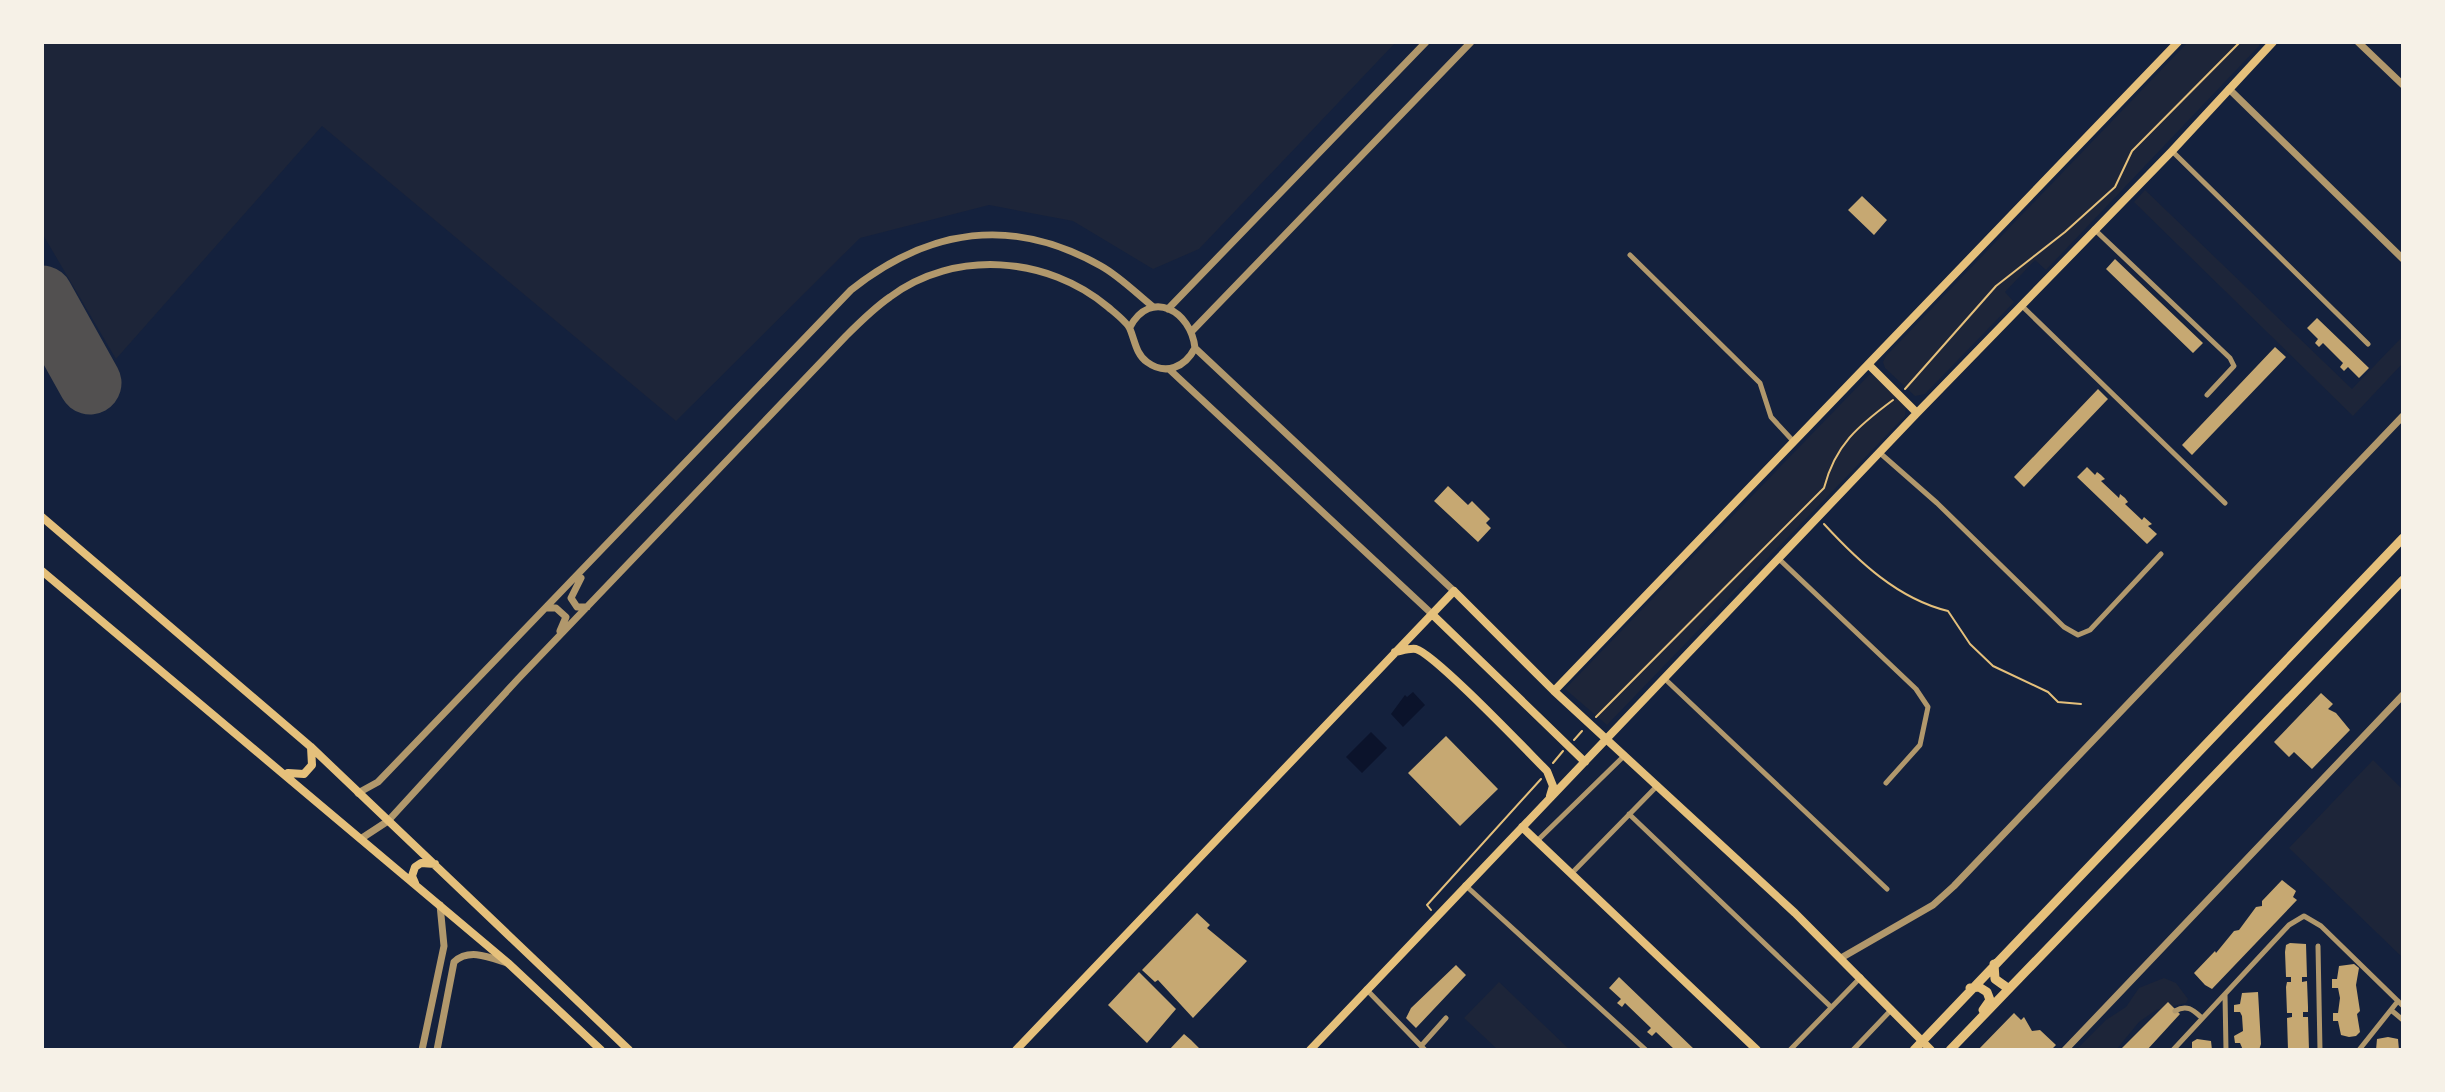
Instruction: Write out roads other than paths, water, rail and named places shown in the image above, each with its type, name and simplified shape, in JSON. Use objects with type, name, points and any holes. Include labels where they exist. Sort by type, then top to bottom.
[{"type":"main road","points":[[1553,691],[2178,42]]},
{"type":"main road","points":[[1310,1050],[1917,413],[2172,151],[2269,43]]},
{"type":"main road","points":[[1869,365],[1917,413]]},
{"type":"main road","points":[[42,517],[311,747],[629,1050]]},
{"type":"main road","points":[[1914,1050],[1970,988],[2403,538]]},
{"type":"main road","points":[[42,571],[285,772],[508,963],[601,1050]]},
{"type":"main road","points":[[1950,1050],[2403,580]]},
{"type":"main road","points":[[1016,1050],[1454,591],[1553,691],[1658,785],[1861,977],[1931,1050]]},
{"type":"main road","points":[[1432,614],[1585,762]]},
{"type":"main road","points":[[1394,653],[1415,649],[1423,653],[1547,771],[1553,786],[1549,799]]},
{"type":"main road","points":[[285,772],[297,775],[307,771],[312,765],[311,747]]},
{"type":"main road","points":[[1522,827],[1755,1049]]},
{"type":"main road","points":[[416,886],[412,877],[415,867],[426,863],[435,864]]},
{"type":"main road","points":[[1994,964],[1993,976],[2009,989]]},
{"type":"main road","points":[[1970,988],[1984,989],[1990,996],[1970,1029]]},
{"type":"street","points":[[1168,309],[1426,42]]},
{"type":"street","points":[[1192,331],[1471,42]]},
{"type":"street","points":[[2358,42],[2403,85]]},
{"type":"street","points":[[2229,89],[2403,259]]},
{"type":"street","points":[[2172,151],[2368,344]]},
{"type":"street","points":[[2094,229],[2230,358],[2234,366],[2231,372],[2207,396]]},
{"type":"street","points":[[358,793],[378,782],[851,290],[899,256],[948,238],[978,236],[1045,241],[1104,267],[1152,306],[1168,309],[1182,317],[1192,331],[1195,348],[1454,591]]},
{"type":"street","points":[[1630,255],[1760,383],[1771,417],[1794,442]]},
{"type":"street","points":[[362,838],[388,821],[518,679],[862,321],[891,295],[947,268],[974,264],[1022,267],[1062,278],[1084,290],[1130,327],[1143,358],[1157,367],[1170,370],[1432,614]]},
{"type":"street","points":[[2021,305],[2225,503]]},
{"type":"street","points":[[1130,327],[1139,313],[1152,306]]},
{"type":"street","points":[[1170,370],[1182,365],[1195,348]]},
{"type":"street","points":[[1841,958],[1942,898],[2403,416]]},
{"type":"street","points":[[1880,453],[1947,512],[2064,627],[2078,635],[2090,629],[2161,554]]},
{"type":"street","points":[[588,607],[577,607],[571,594],[605,547]]},
{"type":"street","points":[[1780,559],[1916,689],[1928,707],[1920,745],[1886,783]]},
{"type":"street","points":[[518,679],[565,624],[564,614],[556,608],[546,608]]},
{"type":"street","points":[[1665,679],[1887,889]]},
{"type":"street","points":[[2065,1050],[2403,695]]},
{"type":"street","points":[[1537,841],[1625,755]]},
{"type":"street","points":[[1571,874],[1658,785]]},
{"type":"street","points":[[1629,814],[1831,1007]]},
{"type":"street","points":[[1465,885],[1646,1050]]},
{"type":"street","points":[[422,1050],[444,946],[440,905]]},
{"type":"street","points":[[2173,1050],[2289,925],[2304,916],[2321,926],[2400,1004],[2391,1010],[2359,1050]]},
{"type":"street","points":[[2318,946],[2320,1050]]},
{"type":"street","points":[[437,1050],[454,962],[460,957],[477,954],[508,963]]},
{"type":"street","points":[[1790,1050],[1861,977]]},
{"type":"street","points":[[1366,989],[1423,1048],[1446,1018]]},
{"type":"street","points":[[2225,994],[2225,1050]]},
{"type":"street","points":[[2175,1011],[2184,1007],[2202,1018]]},
{"type":"street","points":[[1853,1050],[1893,1008]]},
{"type":"street","points":[[2391,1010],[2403,1020]]}]
